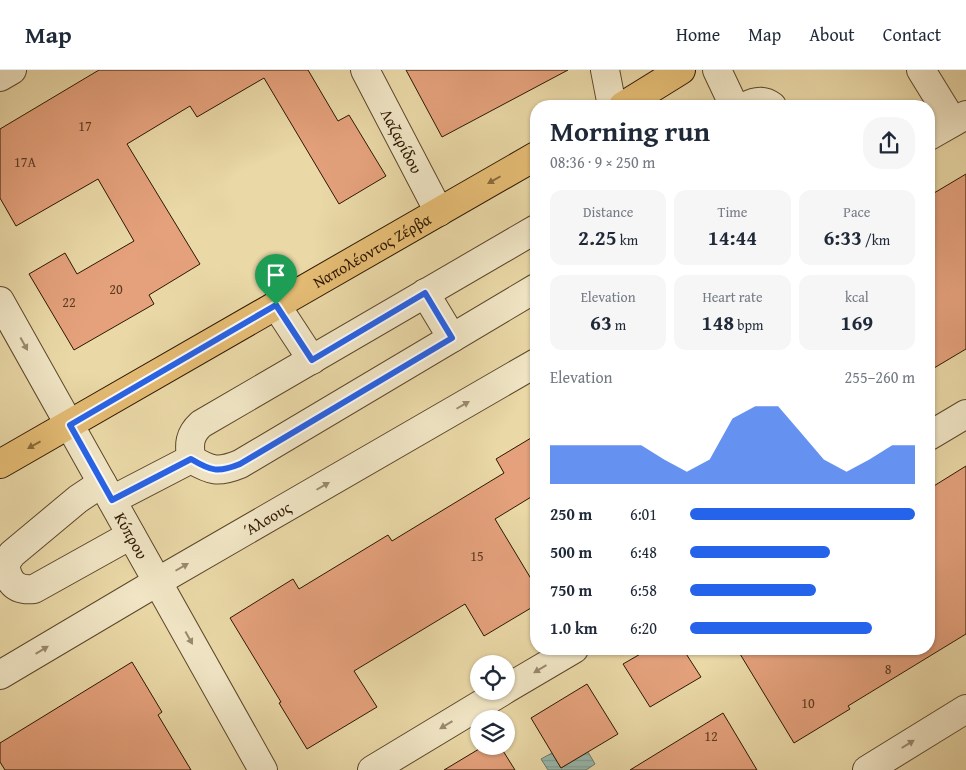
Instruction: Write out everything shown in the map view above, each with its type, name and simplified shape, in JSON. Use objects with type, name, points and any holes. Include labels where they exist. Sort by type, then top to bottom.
[{"type":"main road","points":[[633,100],[681,70]]},
{"type":"main road","name":"Ναπολέοντος Ζέρβα","points":[[0,464],[530,159]]},
{"type":"street","points":[[0,77],[12,70]]},
{"type":"street","name":"Λαζαρίδου","points":[[365,70],[439,212]]},
{"type":"street","points":[[604,70],[611,100]]},
{"type":"street","points":[[718,70],[731,100]]},
{"type":"street","points":[[921,70],[959,118],[935,132]]},
{"type":"street","points":[[191,459],[189,444],[192,435],[201,424],[530,232]]},
{"type":"street","points":[[191,459],[207,468],[217,470],[240,464],[530,292]]},
{"type":"street","points":[[425,293],[452,338]]},
{"type":"street","name":"Κύπρου","points":[[0,302],[264,770]]},
{"type":"street","points":[[276,305],[312,360]]},
{"type":"street","name":"Άλσους","points":[[0,675],[530,366]]},
{"type":"street","points":[[935,432],[966,414]]},
{"type":"street","points":[[131,535],[34,589],[21,589],[13,585],[7,577],[5,564],[12,554],[78,499],[107,491],[191,459]]},
{"type":"street","points":[[515,684],[564,655]]},
{"type":"street","points":[[372,770],[488,700]]},
{"type":"street","points":[[867,770],[966,709]]},
{"type":"water","points":[[588,752],[595,764],[586,770],[548,770],[541,759],[552,753],[561,768]]},
{"type":"building","points":[[99,70],[308,70],[338,121],[349,115],[386,176],[339,204],[264,78],[197,117],[190,106],[127,144],[200,264],[149,295],[154,304],[74,350],[29,274],[65,253],[77,274],[134,241],[98,179],[16,226],[0,198],[0,129]]},
{"type":"building","points":[[406,70],[568,70],[442,137]]},
{"type":"building","points":[[966,174],[966,349],[935,367],[935,192]]},
{"type":"building","points":[[530,439],[530,498],[495,519],[530,577],[530,609],[484,636],[465,604],[354,671],[377,707],[307,749],[230,618],[293,579],[299,589],[388,535],[392,541],[504,473],[496,459]]},
{"type":"building","points":[[966,466],[966,634],[935,653],[935,485]]},
{"type":"building","points":[[639,655],[687,655],[701,677],[650,707],[623,664]]},
{"type":"building","points":[[741,655],[932,655],[848,706],[850,709],[794,743]]},
{"type":"building","points":[[132,662],[162,712],[158,715],[191,770],[5,770],[0,762],[0,743]]},
{"type":"building","points":[[587,684],[618,734],[561,768],[531,718]]},
{"type":"building","points":[[723,713],[757,770],[630,770]]},
{"type":"building","points":[[470,754],[506,755],[515,770],[444,770]]},
{"type":"route","points":[[425,293],[452,338],[240,464],[217,470],[207,468],[191,459],[112,500],[70,425],[276,305],[312,360],[425,293]]}]
